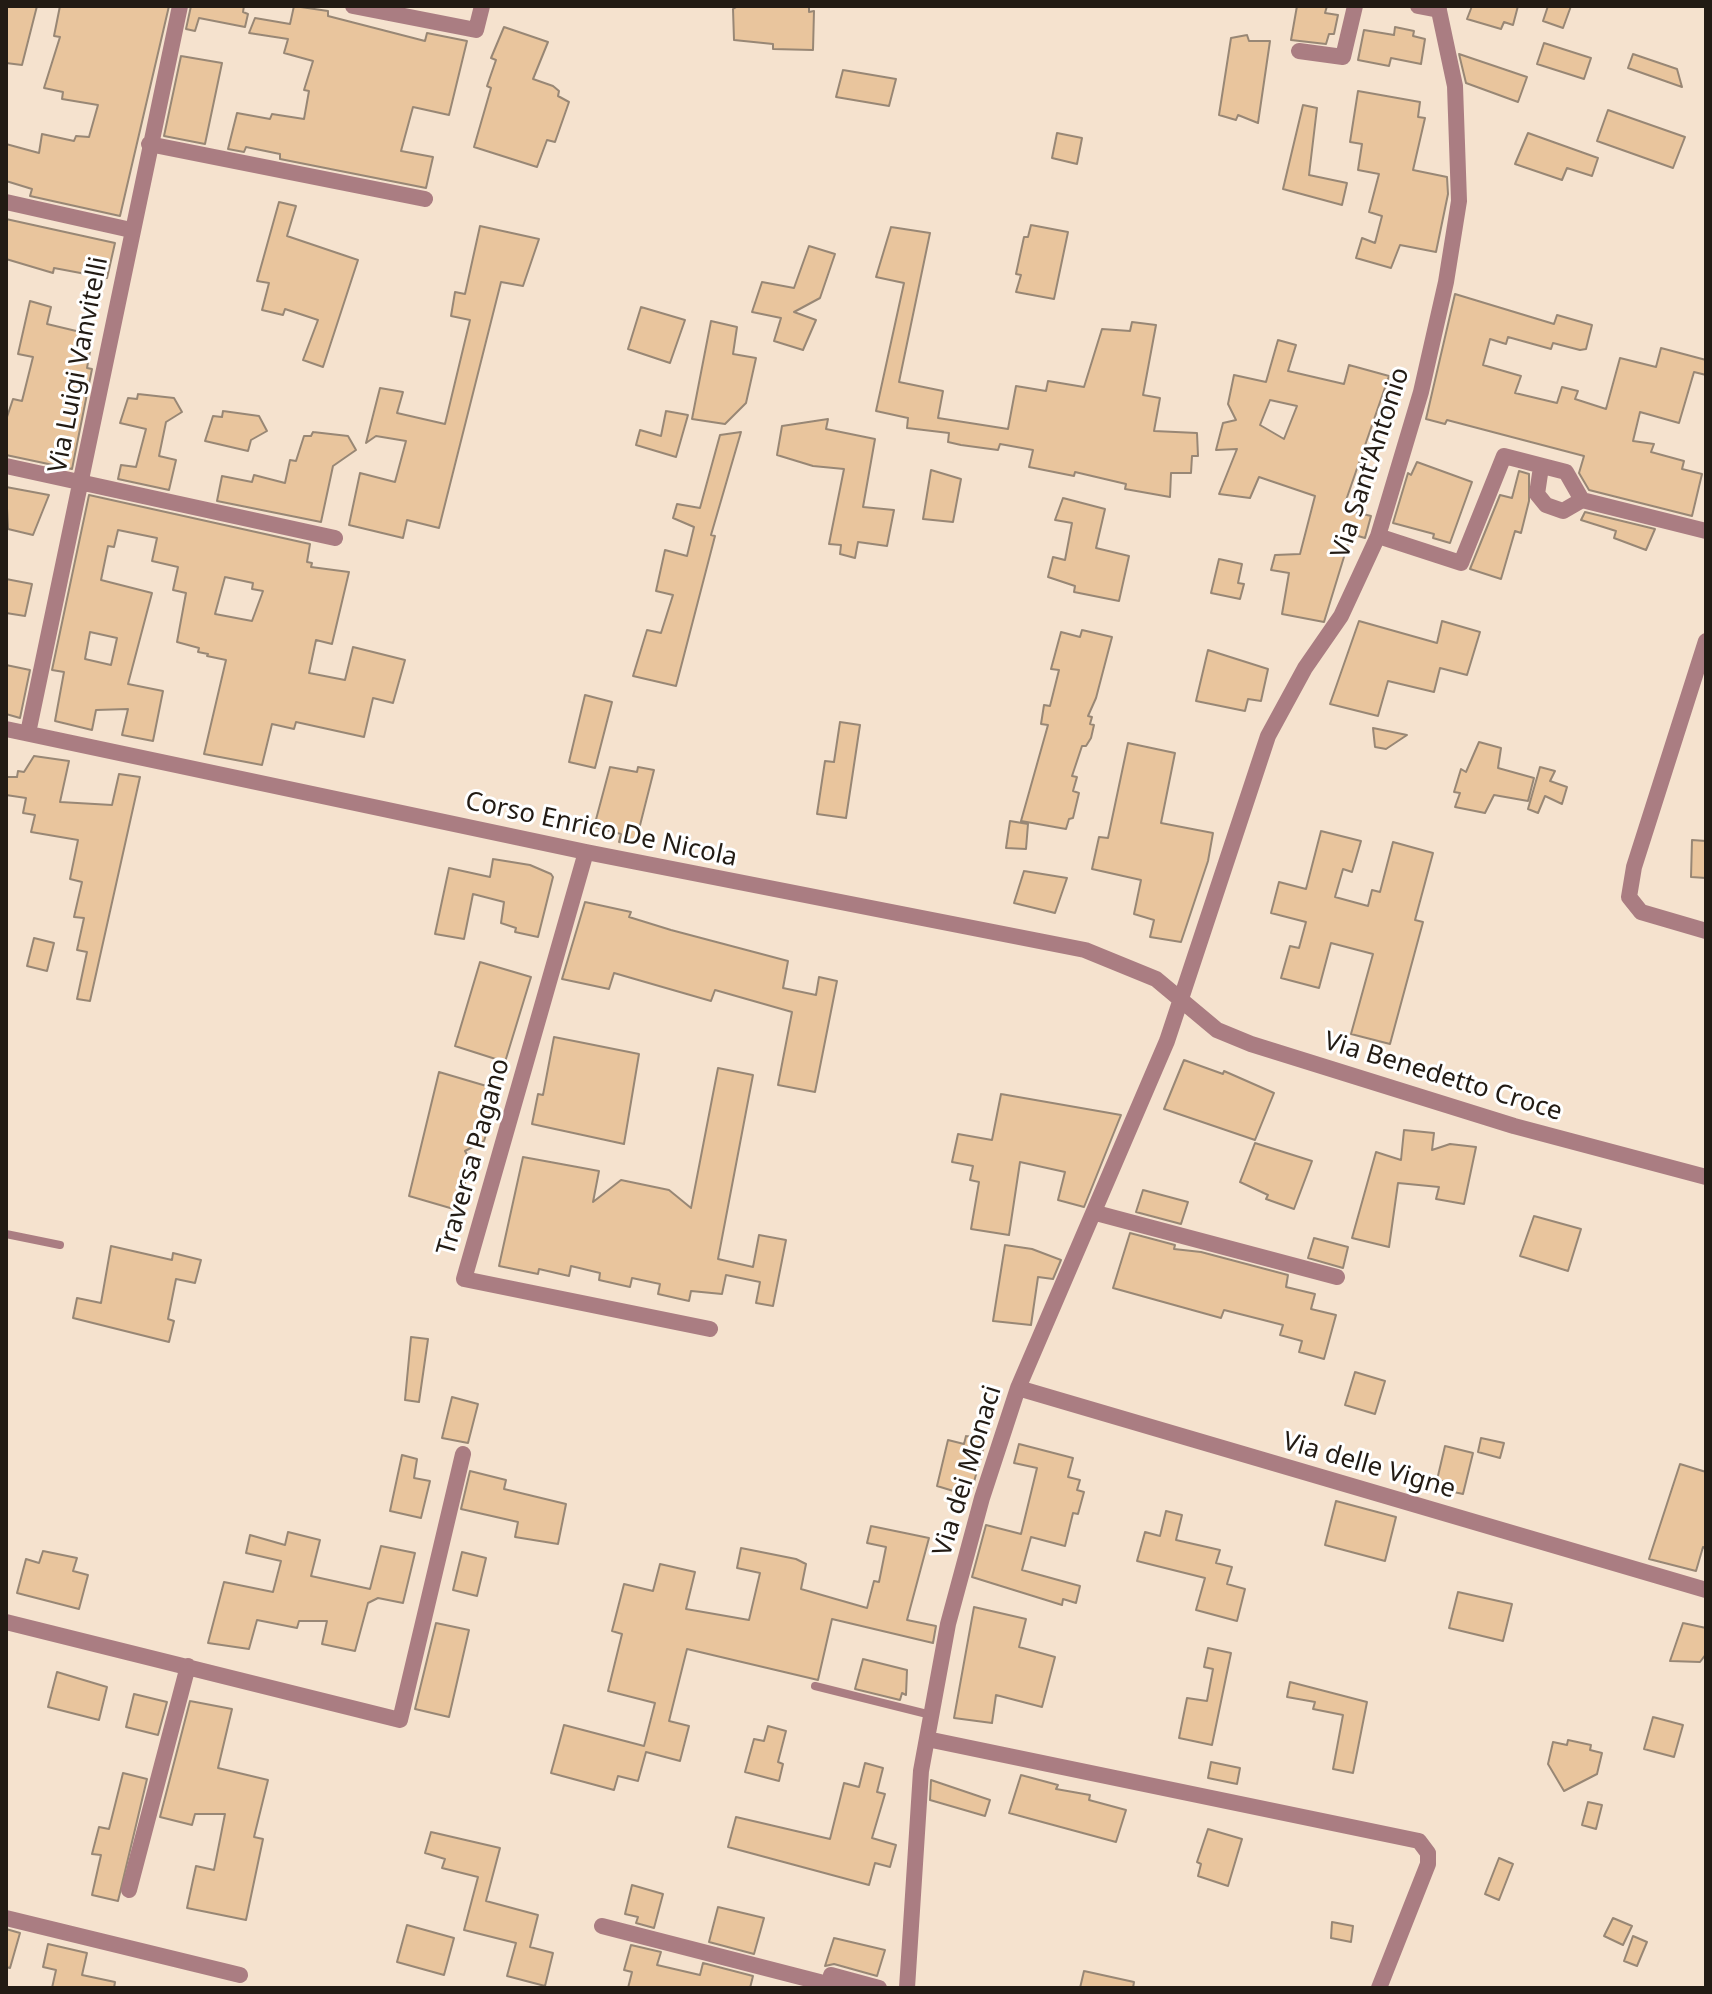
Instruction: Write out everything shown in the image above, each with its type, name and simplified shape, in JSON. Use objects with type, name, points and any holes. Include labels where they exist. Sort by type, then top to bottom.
[{"type":"street","name":"Via Luigi Vanvitelli","points":[[28,733],[180,6]]},
{"type":"street","points":[[353,6],[476,30],[482,6]]},
{"type":"street","points":[[1299,51],[1343,57],[1355,6]]},
{"type":"street","points":[[1418,6],[1439,8]]},
{"type":"street","name":"Via Sant'Antonio","points":[[1180,995],[1268,736],[1305,668],[1341,616],[1378,536],[1421,392],[1446,282],[1459,201],[1455,86],[1439,8]]},
{"type":"street","points":[[149,144],[425,199]]},
{"type":"street","points":[[6,202],[131,230]]},
{"type":"street","points":[[1378,536],[1461,563],[1504,456],[1566,472],[1582,500]]},
{"type":"street","points":[[6,466],[335,538]]},
{"type":"street","points":[[1541,467],[1537,494],[1546,505],[1563,511],[1582,500],[1706,531]]},
{"type":"street","points":[[1706,641],[1634,867],[1629,897],[1641,912],[1706,931]]},
{"type":"street","name":"Corso Enrico De Nicola","points":[[6,729],[586,852],[1085,950],[1156,979],[1180,995]]},
{"type":"street","name":"Traversa Pagano","points":[[586,852],[464,1279],[710,1329]]},
{"type":"street","name":"Via Benedetto Croce","points":[[1180,995],[1217,1030],[1251,1044],[1514,1126],[1706,1177]]},
{"type":"street","name":"Via dei Monaci","points":[[907,1988],[916,1817],[927,1739],[949,1620],[982,1498],[1018,1388],[1096,1213],[1167,1041],[1180,995]]},
{"type":"street","points":[[1096,1213],[1337,1277]]},
{"type":"street","name":"Via delle Vigne","points":[[1018,1388],[1706,1590]]},
{"type":"street","points":[[6,1622],[400,1720],[463,1454]]},
{"type":"street","points":[[129,1890],[188,1666]]},
{"type":"street","points":[[927,1739],[1419,1841],[1428,1853],[1428,1864],[1379,1988]]},
{"type":"street","points":[[6,1918],[240,1975]]},
{"type":"street","points":[[602,1926],[843,1988]]},
{"type":"street","points":[[698,1940],[879,1988]]},
{"type":"lane","points":[[6,1234],[60,1245]]},
{"type":"lane","points":[[815,1686],[931,1715]]},
{"type":"building","points":[[6,6],[37,6],[22,65],[6,63]]},
{"type":"building","points":[[60,6],[169,6],[120,216],[30,196],[32,189],[6,181],[6,144],[39,153],[42,134],[74,141],[76,136],[89,137],[98,105],[62,99],[63,92],[44,88],[60,37],[54,36]]},
{"type":"building","points":[[191,6],[244,6],[243,12],[248,14],[245,27],[199,18],[195,31],[186,29]]},
{"type":"building","points":[[294,6],[328,11],[328,16],[425,41],[427,33],[467,41],[449,115],[413,107],[401,151],[433,157],[426,188],[280,159],[280,154],[246,147],[244,152],[228,149],[237,113],[270,119],[272,114],[304,119],[309,91],[304,90],[313,61],[284,53],[288,39],[249,33],[255,18],[290,24]]},
{"type":"building","points":[[738,6],[809,6],[809,12],[814,11],[813,50],[773,49],[773,44],[734,40],[733,9]]},
{"type":"building","points":[[1297,6],[1327,6],[1325,13],[1338,15],[1334,34],[1329,34],[1326,44],[1291,40]]},
{"type":"building","points":[[1472,6],[1518,6],[1513,25],[1504,22],[1501,29],[1467,19]]},
{"type":"building","points":[[1548,6],[1571,6],[1563,28],[1543,21]]},
{"type":"building","points":[[504,27],[548,42],[533,79],[553,86],[559,91],[558,96],[569,102],[555,142],[547,140],[537,167],[474,147],[491,88],[487,86],[496,60],[491,58]]},
{"type":"building","points":[[1395,27],[1414,31],[1413,36],[1425,39],[1421,64],[1391,58],[1389,66],[1358,60],[1364,30],[1394,35]]},
{"type":"building","points":[[1247,35],[1249,41],[1270,41],[1258,123],[1238,115],[1236,120],[1219,115],[1231,38]]},
{"type":"building","points":[[1544,43],[1591,58],[1584,79],[1537,64]]},
{"type":"building","points":[[1459,54],[1527,77],[1518,102],[1466,83]]},
{"type":"building","points":[[1633,54],[1677,69],[1682,87],[1628,68]]},
{"type":"building","points":[[181,56],[222,63],[205,144],[164,136]]},
{"type":"building","points":[[843,70],[896,79],[889,106],[836,97]]},
{"type":"building","points":[[1358,91],[1420,102],[1418,117],[1425,118],[1413,170],[1447,177],[1448,194],[1436,252],[1400,245],[1391,268],[1356,258],[1362,238],[1375,243],[1382,216],[1369,212],[1379,174],[1358,170],[1362,144],[1350,142]]},
{"type":"building","points":[[1303,105],[1317,108],[1309,175],[1347,183],[1342,205],[1283,189]]},
{"type":"building","points":[[1608,110],[1685,137],[1673,168],[1597,141]]},
{"type":"building","points":[[1057,133],[1082,138],[1077,164],[1052,158]]},
{"type":"building","points":[[1528,133],[1598,158],[1592,176],[1567,168],[1562,180],[1515,164]]},
{"type":"building","points":[[279,202],[296,206],[287,236],[358,260],[323,367],[303,360],[318,320],[285,309],[283,315],[262,310],[269,283],[257,281]]},
{"type":"building","points":[[6,219],[115,243],[107,278],[54,268],[53,273],[6,259]]},
{"type":"building","points":[[1031,225],[1068,232],[1054,299],[1016,292],[1021,275],[1016,274],[1024,237],[1028,237]]},
{"type":"building","points":[[480,226],[539,239],[523,286],[501,282],[439,528],[407,520],[403,538],[349,525],[360,473],[395,482],[406,441],[376,436],[366,443],[380,388],[403,392],[397,413],[445,424],[470,320],[451,316],[455,292],[465,294]]},
{"type":"building","points":[[891,227],[930,233],[899,382],[943,391],[938,418],[1008,429],[1016,386],[1046,391],[1048,381],[1084,387],[1102,329],[1130,331],[1132,322],[1156,325],[1143,395],[1160,398],[1154,431],[1197,433],[1198,456],[1192,456],[1191,473],[1171,473],[1170,497],[1125,489],[1126,484],[1075,472],[1074,476],[1029,467],[1033,450],[1000,444],[998,450],[948,442],[949,433],[907,428],[908,418],[876,411],[904,283],[876,277]]},
{"type":"building","points":[[809,246],[835,254],[820,298],[794,312],[816,320],[803,350],[774,341],[781,318],[752,312],[762,282],[794,288]]},
{"type":"building","points":[[1455,294],[1554,324],[1557,315],[1592,325],[1586,349],[1580,350],[1553,343],[1551,349],[1508,337],[1506,344],[1490,339],[1483,365],[1521,376],[1515,393],[1557,403],[1562,387],[1578,391],[1575,399],[1606,409],[1620,358],[1656,367],[1661,348],[1706,360],[1706,375],[1694,372],[1679,423],[1640,412],[1633,441],[1654,444],[1651,452],[1684,461],[1682,469],[1702,474],[1692,516],[1589,490],[1579,473],[1584,456],[1447,420],[1445,424],[1426,419]]},
{"type":"building","points":[[30,301],[51,307],[47,324],[93,335],[87,368],[92,369],[72,469],[6,455],[6,420],[13,399],[22,401],[33,357],[18,354]]},
{"type":"building","points":[[641,307],[685,320],[670,363],[628,349]]},
{"type":"building","points":[[711,321],[737,327],[733,354],[756,358],[746,403],[725,424],[692,419]]},
{"type":"building","points":[[1278,340],[1296,345],[1288,371],[1344,384],[1349,365],[1389,376],[1343,509],[1371,516],[1365,538],[1351,534],[1324,622],[1282,614],[1289,573],[1271,570],[1275,555],[1300,554],[1315,496],[1259,477],[1250,498],[1219,494],[1237,449],[1216,450],[1223,423],[1236,420],[1228,404],[1234,375],[1266,382]],"holes":[[[1270,400],[1297,406],[1284,439],[1260,425]]]},
{"type":"building","points":[[138,394],[174,398],[182,412],[166,422],[159,456],[176,460],[169,490],[118,479],[121,465],[136,467],[146,429],[120,423],[128,398],[137,399]]},
{"type":"building","points":[[223,411],[259,416],[267,431],[251,440],[248,451],[205,441],[213,416],[222,417]]},
{"type":"building","points":[[666,411],[688,415],[676,457],[636,445],[640,430],[661,436]]},
{"type":"building","points":[[828,419],[826,429],[875,439],[863,507],[894,510],[887,546],[858,542],[855,558],[840,554],[841,545],[829,544],[844,469],[813,466],[777,455],[782,426]]},
{"type":"building","points":[[313,432],[348,436],[356,450],[333,466],[321,522],[217,501],[222,476],[252,482],[254,475],[285,483],[290,460],[296,461],[304,436],[311,436]]},
{"type":"building","points":[[741,432],[711,535],[715,536],[676,686],[633,676],[647,630],[661,633],[673,595],[656,591],[665,550],[687,556],[694,527],[673,518],[677,504],[700,508],[720,435]]},
{"type":"building","points":[[1417,462],[1472,482],[1450,543],[1433,538],[1434,534],[1393,523],[1408,473],[1411,475]]},
{"type":"building","points":[[931,470],[961,479],[953,522],[923,519]]},
{"type":"building","points":[[1519,471],[1529,474],[1529,501],[1521,533],[1515,531],[1501,579],[1470,569],[1500,495],[1512,498]]},
{"type":"building","points":[[6,487],[49,495],[33,535],[8,529]]},
{"type":"building","points":[[89,495],[310,544],[307,562],[312,563],[311,567],[349,572],[332,644],[316,640],[309,673],[345,680],[353,647],[405,660],[393,703],[373,698],[364,737],[296,722],[294,729],[272,724],[262,765],[204,754],[226,660],[207,656],[198,652],[199,648],[177,642],[186,593],[173,590],[178,567],[152,561],[157,538],[118,530],[114,547],[108,546],[101,580],[152,593],[128,684],[163,691],[153,741],[122,735],[128,709],[96,710],[92,730],[55,721],[64,672],[52,670]],"holes":[[[225,577],[253,583],[252,589],[263,591],[252,621],[215,614]],[[90,632],[117,638],[111,665],[85,659]]]},
{"type":"building","points":[[1063,498],[1105,509],[1096,548],[1129,556],[1119,601],[1074,592],[1075,586],[1048,577],[1053,557],[1065,560],[1072,523],[1055,520]]},
{"type":"building","points":[[1585,512],[1655,529],[1646,550],[1614,538],[1616,531],[1581,520]]},
{"type":"building","points":[[1219,559],[1242,564],[1238,583],[1244,584],[1240,599],[1211,593]]},
{"type":"building","points":[[6,579],[32,584],[25,616],[6,613]]},
{"type":"building","points":[[1359,621],[1437,643],[1442,621],[1480,632],[1467,675],[1440,668],[1434,692],[1388,681],[1378,716],[1330,704]]},
{"type":"building","points":[[1082,630],[1112,637],[1096,698],[1088,716],[1092,717],[1090,724],[1094,725],[1091,738],[1086,746],[1082,746],[1072,776],[1077,777],[1073,791],[1079,793],[1073,818],[1069,819],[1066,829],[1021,821],[1048,725],[1041,724],[1044,705],[1050,706],[1059,670],[1051,669],[1061,632],[1080,637]]},
{"type":"building","points":[[1208,650],[1268,669],[1261,701],[1248,699],[1245,711],[1196,701]]},
{"type":"building","points":[[6,665],[30,670],[20,718],[6,714]]},
{"type":"building","points":[[585,695],[612,702],[595,768],[569,762]]},
{"type":"building","points":[[840,722],[860,725],[846,818],[817,814],[825,761],[834,762]]},
{"type":"building","points":[[1373,728],[1407,735],[1386,749],[1375,747]]},
{"type":"building","points":[[1479,742],[1501,748],[1498,768],[1534,778],[1528,801],[1494,795],[1485,813],[1455,807],[1460,793],[1454,792],[1461,769],[1466,772]]},
{"type":"building","points":[[1128,743],[1175,753],[1161,823],[1213,833],[1208,861],[1181,942],[1150,937],[1154,920],[1134,914],[1141,880],[1092,869],[1099,837],[1108,838]]},
{"type":"building","points":[[34,756],[69,761],[60,802],[112,805],[119,774],[140,777],[90,1001],[77,999],[87,952],[77,950],[84,918],[74,917],[82,882],[70,879],[78,840],[31,832],[35,815],[23,813],[26,798],[6,795],[6,777],[17,777],[18,771],[24,772]]},
{"type":"building","points":[[610,767],[637,772],[638,767],[654,770],[635,845],[619,842],[621,834],[594,827]]},
{"type":"building","points":[[1540,767],[1555,771],[1550,781],[1567,787],[1562,804],[1545,796],[1538,813],[1528,809]]},
{"type":"building","points":[[1010,821],[1028,824],[1026,849],[1006,848]]},
{"type":"building","points":[[1321,831],[1361,841],[1352,872],[1343,869],[1335,897],[1368,906],[1372,890],[1380,892],[1393,842],[1433,853],[1415,920],[1423,922],[1390,1044],[1351,1034],[1373,954],[1331,943],[1319,988],[1281,978],[1290,946],[1299,948],[1306,922],[1271,913],[1279,882],[1306,889]]},
{"type":"building","points":[[1692,840],[1706,841],[1706,878],[1691,877]]},
{"type":"building","points":[[493,859],[530,865],[553,877],[538,937],[515,932],[516,928],[501,923],[504,902],[473,894],[464,939],[435,934],[449,868],[490,877]]},
{"type":"building","points":[[1024,871],[1067,878],[1055,913],[1014,903]]},
{"type":"building","points":[[585,902],[631,912],[629,917],[788,961],[783,988],[816,995],[819,977],[837,981],[815,1092],[778,1085],[792,1012],[715,990],[711,1001],[614,973],[609,989],[562,979]]},
{"type":"building","points":[[34,938],[54,943],[47,971],[27,966]]},
{"type":"building","points":[[480,962],[531,977],[505,1062],[455,1046]]},
{"type":"building","points":[[554,1037],[639,1054],[624,1144],[532,1124],[538,1094],[543,1095]]},
{"type":"building","points":[[1184,1060],[1223,1074],[1224,1071],[1274,1093],[1255,1140],[1164,1109]]},
{"type":"building","points":[[718,1068],[753,1075],[718,1259],[753,1267],[759,1235],[786,1240],[773,1306],[756,1303],[760,1282],[726,1275],[722,1294],[691,1291],[689,1301],[658,1294],[660,1284],[632,1278],[630,1287],[599,1280],[600,1273],[571,1266],[569,1276],[539,1269],[538,1274],[499,1266],[523,1157],[599,1171],[593,1202],[621,1180],[669,1190],[691,1208]]},
{"type":"building","points":[[439,1072],[500,1090],[484,1141],[465,1151],[471,1162],[457,1210],[409,1196]]},
{"type":"building","points":[[1001,1094],[1121,1115],[1084,1207],[1058,1200],[1065,1172],[1020,1162],[1009,1235],[971,1229],[979,1182],[970,1180],[973,1166],[952,1162],[958,1134],[992,1140]]},
{"type":"building","points":[[1404,1130],[1434,1133],[1432,1150],[1450,1144],[1476,1147],[1464,1204],[1436,1199],[1439,1187],[1398,1183],[1389,1247],[1352,1238],[1376,1152],[1401,1160]]},
{"type":"building","points":[[1255,1143],[1312,1161],[1294,1209],[1266,1199],[1268,1195],[1240,1182]]},
{"type":"building","points":[[1143,1190],[1188,1202],[1181,1224],[1136,1212]]},
{"type":"building","points":[[1534,1216],[1581,1229],[1568,1271],[1520,1256]]},
{"type":"building","points":[[1130,1233],[1175,1245],[1174,1249],[1201,1252],[1288,1275],[1286,1287],[1315,1294],[1311,1309],[1336,1315],[1324,1359],[1299,1352],[1302,1341],[1280,1335],[1283,1325],[1224,1310],[1221,1318],[1113,1288]]},
{"type":"building","points":[[1314,1238],[1348,1247],[1343,1268],[1308,1258]]},
{"type":"building","points":[[1005,1245],[1032,1249],[1061,1260],[1053,1279],[1038,1277],[1031,1325],[993,1321]]},
{"type":"building","points":[[111,1246],[172,1260],[173,1253],[201,1260],[195,1283],[176,1279],[168,1319],[174,1321],[169,1342],[73,1318],[77,1298],[101,1303]]},
{"type":"building","points":[[411,1337],[428,1339],[419,1402],[405,1400]]},
{"type":"building","points":[[1355,1372],[1385,1381],[1375,1414],[1345,1405]]},
{"type":"building","points":[[452,1397],[478,1404],[468,1443],[442,1438]]},
{"type":"building","points":[[966,1436],[986,1439],[970,1496],[937,1486],[948,1440],[964,1444]]},
{"type":"building","points":[[1481,1438],[1504,1443],[1500,1458],[1478,1452]]},
{"type":"building","points":[[1019,1444],[1073,1458],[1068,1477],[1080,1480],[1077,1490],[1084,1492],[1078,1514],[1073,1513],[1065,1546],[1031,1537],[1022,1570],[1080,1586],[1076,1603],[1063,1599],[1062,1605],[972,1577],[986,1525],[1021,1534],[1037,1468],[1014,1463]]},
{"type":"building","points":[[1445,1446],[1473,1453],[1463,1494],[1444,1490],[1446,1482],[1437,1480]]},
{"type":"building","points":[[402,1455],[417,1459],[414,1478],[430,1481],[421,1518],[390,1511]]},
{"type":"building","points":[[1680,1464],[1706,1472],[1706,1548],[1703,1547],[1696,1571],[1649,1559]]},
{"type":"building","points":[[470,1471],[506,1480],[504,1489],[566,1504],[558,1544],[515,1537],[518,1522],[461,1509]]},
{"type":"building","points":[[1336,1501],[1396,1517],[1385,1561],[1325,1545]]},
{"type":"building","points":[[1166,1511],[1182,1515],[1176,1540],[1220,1550],[1216,1563],[1232,1567],[1227,1584],[1245,1589],[1237,1621],[1196,1610],[1205,1578],[1137,1561],[1145,1532],[1160,1536]]},
{"type":"building","points":[[871,1526],[929,1538],[907,1620],[936,1626],[933,1643],[832,1619],[818,1680],[687,1649],[669,1721],[689,1726],[680,1761],[646,1752],[638,1781],[618,1776],[614,1790],[551,1773],[564,1725],[644,1746],[655,1703],[608,1691],[622,1634],[612,1631],[624,1584],[653,1591],[660,1564],[695,1572],[686,1609],[749,1620],[760,1573],[737,1568],[741,1548],[796,1559],[806,1564],[801,1589],[867,1608],[874,1581],[879,1582],[886,1547],[867,1543]]},
{"type":"building","points":[[288,1532],[320,1540],[311,1576],[370,1589],[381,1546],[415,1553],[403,1603],[378,1598],[368,1603],[355,1651],[322,1644],[327,1621],[299,1621],[297,1628],[257,1620],[249,1649],[208,1643],[224,1582],[273,1592],[281,1561],[246,1553],[250,1535],[285,1545]]},
{"type":"building","points":[[43,1551],[77,1558],[73,1571],[88,1575],[79,1609],[17,1593],[26,1559],[39,1563]]},
{"type":"building","points":[[462,1552],[486,1558],[477,1596],[453,1590]]},
{"type":"building","points":[[1458,1592],[1512,1604],[1503,1641],[1449,1628]]},
{"type":"building","points":[[974,1607],[1026,1619],[1019,1647],[1055,1657],[1042,1707],[996,1695],[992,1723],[954,1718]]},
{"type":"building","points":[[436,1623],[469,1630],[449,1717],[415,1709]]},
{"type":"building","points":[[1683,1623],[1706,1628],[1706,1654],[1700,1662],[1670,1661]]},
{"type":"building","points":[[1208,1648],[1231,1653],[1212,1745],[1179,1738],[1187,1698],[1207,1701],[1213,1669],[1204,1667]]},
{"type":"building","points":[[863,1659],[907,1670],[906,1695],[902,1693],[900,1700],[855,1689]]},
{"type":"building","points":[[57,1672],[107,1687],[99,1720],[48,1707]]},
{"type":"building","points":[[1290,1682],[1367,1702],[1353,1773],[1333,1769],[1343,1715],[1313,1709],[1315,1702],[1287,1697]]},
{"type":"building","points":[[134,1694],[167,1702],[158,1735],[126,1727]]},
{"type":"building","points":[[190,1701],[232,1709],[218,1768],[268,1780],[254,1837],[263,1839],[246,1920],[187,1908],[196,1866],[214,1870],[225,1814],[195,1814],[192,1825],[160,1817]]},
{"type":"building","points":[[1653,1717],[1683,1725],[1674,1757],[1644,1749]]},
{"type":"building","points":[[768,1726],[786,1731],[778,1762],[783,1764],[779,1781],[745,1772],[754,1739],[764,1741]]},
{"type":"building","points":[[1568,1740],[1591,1745],[1590,1750],[1602,1753],[1597,1774],[1564,1791],[1548,1764],[1553,1742],[1567,1745]]},
{"type":"building","points":[[1211,1762],[1240,1768],[1237,1784],[1208,1778]]},
{"type":"building","points":[[865,1763],[883,1768],[877,1792],[885,1794],[872,1838],[896,1845],[890,1867],[875,1863],[869,1885],[728,1847],[736,1817],[830,1839],[844,1783],[859,1787]]},
{"type":"building","points":[[123,1773],[147,1779],[118,1901],[92,1895],[101,1855],[92,1854],[99,1827],[109,1829]]},
{"type":"building","points":[[1021,1775],[1058,1785],[1056,1789],[1090,1795],[1089,1800],[1126,1810],[1116,1842],[1009,1813]]},
{"type":"building","points":[[931,1780],[990,1800],[985,1816],[930,1800]]},
{"type":"building","points":[[1588,1802],[1602,1805],[1596,1829],[1582,1825]]},
{"type":"building","points":[[1208,1829],[1242,1839],[1228,1886],[1198,1876],[1201,1864],[1197,1862]]},
{"type":"building","points":[[431,1832],[500,1848],[486,1901],[538,1915],[530,1947],[553,1953],[545,1986],[507,1976],[516,1943],[464,1930],[478,1877],[442,1868],[445,1859],[425,1853]]},
{"type":"building","points":[[1499,1858],[1513,1864],[1499,1900],[1485,1894]]},
{"type":"building","points":[[632,1885],[663,1894],[654,1928],[636,1923],[638,1917],[625,1914]]},
{"type":"building","points":[[718,1907],[764,1918],[754,1954],[709,1942]]},
{"type":"building","points":[[1613,1918],[1632,1926],[1623,1945],[1604,1936]]},
{"type":"building","points":[[1332,1922],[1353,1926],[1351,1942],[1331,1938]]},
{"type":"building","points":[[407,1925],[454,1938],[444,1975],[397,1962]]},
{"type":"building","points":[[6,1929],[20,1933],[10,1968],[6,1967]]},
{"type":"building","points":[[1633,1936],[1647,1942],[1637,1966],[1624,1961]]},
{"type":"building","points":[[834,1938],[885,1950],[877,1976],[834,1964],[825,1966]]},
{"type":"building","points":[[48,1944],[87,1953],[82,1975],[115,1982],[114,1988],[52,1988],[56,1970],[43,1967]]},
{"type":"building","points":[[631,1945],[661,1952],[657,1965],[700,1975],[703,1963],[753,1976],[750,1988],[628,1988],[632,1972],[624,1970]]},
{"type":"building","points":[[1084,1971],[1134,1982],[1133,1988],[1080,1988]]}]
